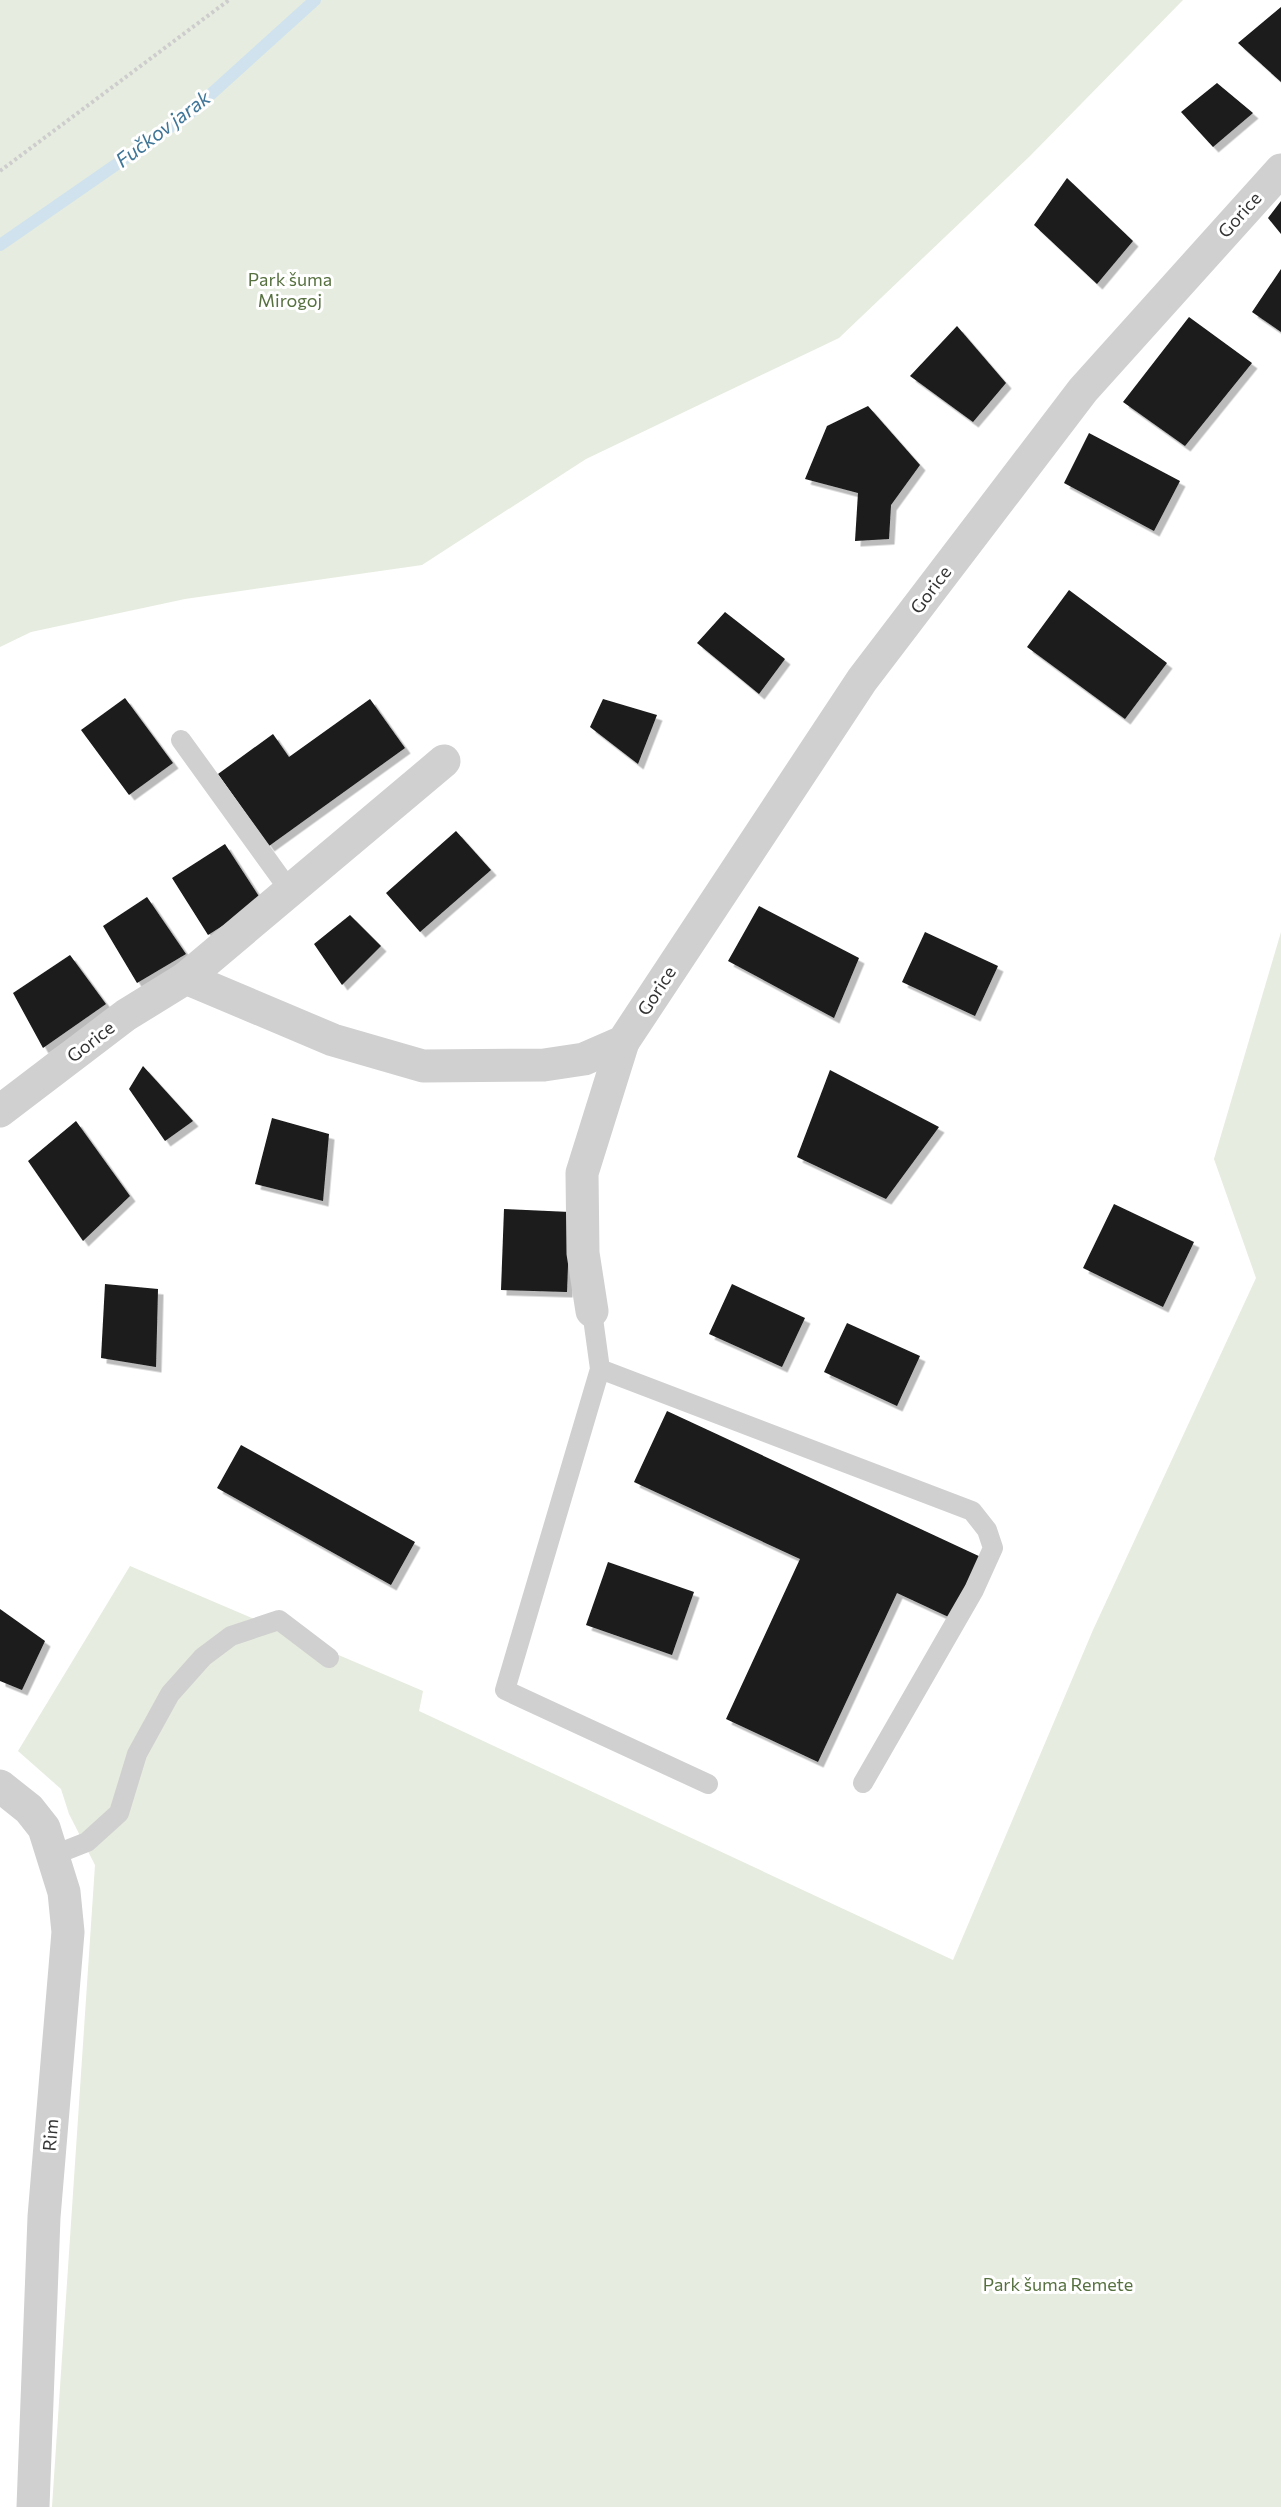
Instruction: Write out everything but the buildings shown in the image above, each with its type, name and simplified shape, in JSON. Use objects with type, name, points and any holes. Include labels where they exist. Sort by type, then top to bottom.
[{"type":"street","name":"Gorice","points":[[592,1311],[584,1253],[582,1173],[623,1042],[862,680],[1083,390],[1281,170]]},
{"type":"street","name":"Gorice","points":[[0,1112],[126,1015],[186,978],[444,761]]},
{"type":"street","points":[[186,978],[333,1040],[423,1065],[544,1065],[584,1059],[623,1042]]},
{"type":"street","name":"Rim","points":[[0,1786],[28,1809],[44,1828],[64,1892],[69,1932],[44,2217],[33,2507]]},
{"type":"lane","points":[[181,740],[290,891]]},
{"type":"lane","points":[[592,1311],[600,1369],[505,1690],[708,1784]]},
{"type":"lane","points":[[600,1369],[972,1510],[987,1530],[993,1548],[974,1590],[863,1783]]},
{"type":"lane","points":[[54,1855],[87,1842],[119,1813],[137,1754],[170,1695],[203,1658],[231,1636],[279,1620],[329,1658]]},
{"type":"path","points":[[0,171],[229,0]]},
{"type":"green space","name":"Park šuma Mirogoj","points":[[0,0],[1183,0],[1030,156],[839,338],[586,459],[422,565],[185,599],[31,632],[0,647]]},
{"type":"green space","name":"Park šuma Remete","points":[[1281,932],[1281,2507],[52,2507],[95,1865],[69,1814],[61,1789],[18,1751],[130,1566],[423,1691],[419,1711],[953,1960],[1093,1630],[1256,1278],[1214,1159]]},
{"type":"waterway","name":"Fučkov jarak","points":[[0,245],[189,114],[315,0]]}]
